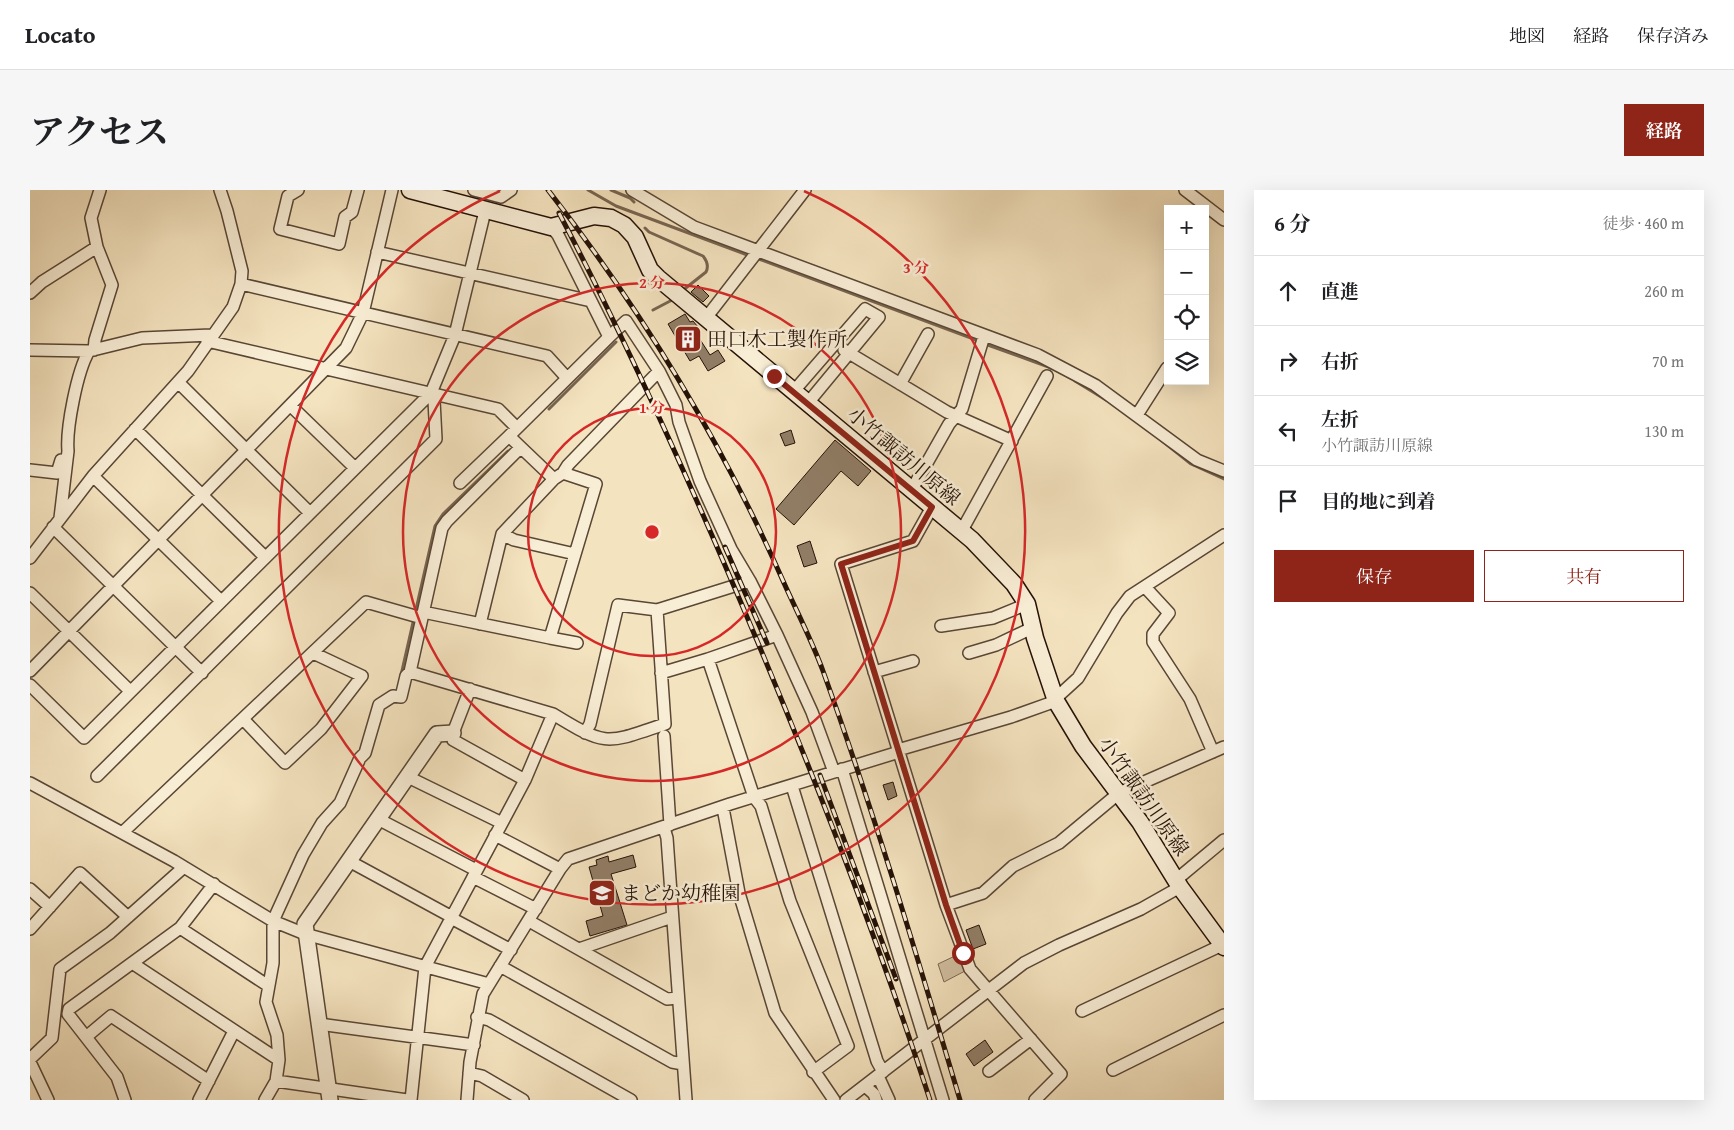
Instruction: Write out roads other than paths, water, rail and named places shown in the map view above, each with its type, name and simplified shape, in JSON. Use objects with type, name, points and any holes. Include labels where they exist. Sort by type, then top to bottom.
[{"type":"main road","name":"小竹諏訪川原線","points":[[410,190],[551,227],[600,215],[617,220],[630,230],[640,244],[650,270],[961,532],[1014,584],[1027,604],[1032,628],[1056,700],[1083,746],[1140,822],[1178,884],[1223,946]]},
{"type":"street","points":[[30,470],[57,473],[67,440],[78,384],[92,350],[112,286],[97,247],[91,218],[100,190]]},
{"type":"street","points":[[30,558],[93,476],[188,371],[232,307],[241,284],[240,260],[220,190]]},
{"type":"street","points":[[298,190],[288,196],[280,230],[339,244],[345,217],[352,212],[358,190]]},
{"type":"street","points":[[30,671],[346,348],[363,313],[392,190]]},
{"type":"street","points":[[474,190],[501,197],[511,190]]},
{"type":"street","points":[[632,190],[694,227],[1038,355],[1095,385],[1197,460],[1224,470]]},
{"type":"street","points":[[706,318],[805,190]]},
{"type":"street","points":[[1185,190],[1224,220]]},
{"type":"street","points":[[30,684],[84,738],[431,393],[455,335],[485,211]]},
{"type":"street","points":[[551,227],[558,236],[610,337]]},
{"type":"street","points":[[30,293],[42,282],[97,247]]},
{"type":"street","points":[[377,252],[590,301]]},
{"type":"street","points":[[241,284],[547,356],[568,378]]},
{"type":"street","points":[[793,392],[865,310],[879,317],[807,404]]},
{"type":"street","points":[[460,484],[626,321],[659,371],[676,405],[679,422],[700,481],[732,549],[750,580],[777,635],[838,771],[943,1100]]},
{"type":"street","points":[[900,384],[928,334]]},
{"type":"street","points":[[911,490],[949,424],[962,410],[984,336]]},
{"type":"street","points":[[30,350],[92,350],[142,338],[209,338],[498,409],[513,432],[520,448],[559,476],[596,484],[550,638]]},
{"type":"street","points":[[836,344],[849,354],[957,417],[1012,441]]},
{"type":"street","points":[[480,624],[502,534],[659,371]]},
{"type":"street","points":[[1137,415],[1164,371]]},
{"type":"street","points":[[961,532],[1047,376]]},
{"type":"street","points":[[178,382],[310,512]]},
{"type":"street","points":[[97,776],[436,439],[434,400],[431,393]]},
{"type":"street","points":[[291,406],[355,468]]},
{"type":"street","points":[[135,429],[265,557]]},
{"type":"street","points":[[57,522],[68,451],[67,440]]},
{"type":"street","points":[[265,1100],[276,1081],[278,1060],[278,1035],[267,1011],[267,985],[272,963],[273,921],[303,855],[322,823],[340,803],[360,758],[365,753],[379,705],[393,696],[402,697],[406,676],[410,672],[418,616],[442,528],[447,520],[520,448]]},
{"type":"street","points":[[93,476],[221,601]]},
{"type":"street","points":[[932,507],[913,541],[841,564],[946,905],[970,968],[1061,1074],[1034,1100]]},
{"type":"street","points":[[57,522],[114,586],[202,672]]},
{"type":"street","points":[[502,534],[514,540],[575,554]]},
{"type":"street","points":[[467,1100],[469,1073],[483,994],[568,859],[754,797],[1011,717],[1056,700],[1078,678],[1126,600],[1224,535]]},
{"type":"street","points":[[584,733],[590,724],[618,605],[657,610],[750,580]]},
{"type":"street","points":[[1145,587],[1169,613],[1153,634],[1153,642],[1190,699],[1213,752]]},
{"type":"street","points":[[30,593],[130,692]]},
{"type":"street","points":[[122,833],[366,602],[418,616],[480,624],[577,643]]},
{"type":"street","points":[[941,626],[993,618],[1027,604]]},
{"type":"street","points":[[410,672],[553,714],[584,733],[599,739],[610,740],[664,724],[657,610]]},
{"type":"street","points":[[969,652],[996,645],[1032,628]]},
{"type":"street","points":[[661,674],[777,635]]},
{"type":"street","points":[[242,719],[285,763],[321,728],[362,676],[313,653]]},
{"type":"street","points":[[708,659],[754,797],[761,806],[790,901],[848,1046],[813,1072]]},
{"type":"street","points":[[874,672],[914,662]]},
{"type":"street","points":[[470,690],[453,733],[453,740],[525,780]]},
{"type":"street","points":[[276,1081],[330,1094],[409,1100],[425,967],[525,780],[553,714]]},
{"type":"street","points":[[330,1094],[305,924],[437,734],[453,733]]},
{"type":"street","points":[[664,736],[672,917],[686,1100]]},
{"type":"street","points":[[946,905],[983,893],[1013,866],[1060,843],[1119,794],[1224,747]]},
{"type":"street","points":[[408,777],[502,822]]},
{"type":"street","points":[[30,783],[214,884],[273,921],[305,934],[489,984]]},
{"type":"street","points":[[792,786],[889,1100]]},
{"type":"street","points":[[723,808],[739,893],[775,1013],[813,1072],[834,1100]]},
{"type":"street","points":[[378,819],[536,909]]},
{"type":"street","points":[[495,835],[560,869]]},
{"type":"street","points":[[846,1100],[1024,963],[1059,945],[1141,909],[1178,884],[1224,840]]},
{"type":"street","points":[[349,862],[510,950]]},
{"type":"street","points":[[48,1100],[30,1060],[52,1038],[60,969],[110,933],[184,867]]},
{"type":"street","points":[[30,929],[80,873],[128,917]]},
{"type":"street","points":[[125,1100],[117,1076],[68,1014],[69,1009],[180,928],[214,884]]},
{"type":"street","points":[[30,889],[50,906]]},
{"type":"street","points":[[579,949],[672,917]]},
{"type":"street","points":[[529,921],[667,999],[678,998]]},
{"type":"street","points":[[180,928],[267,985]]},
{"type":"street","points":[[1082,1011],[1223,946]]},
{"type":"street","points":[[132,963],[278,1060]]},
{"type":"street","points":[[500,966],[672,1062],[683,1064]]},
{"type":"street","points":[[1113,1070],[1224,1015]]},
{"type":"street","points":[[86,1037],[111,1016],[209,1081]]},
{"type":"street","points":[[478,1017],[489,1020],[631,1100]]},
{"type":"street","points":[[319,1024],[474,1045]]},
{"type":"street","points":[[199,1100],[234,1031]]},
{"type":"street","points":[[989,1070],[1031,1039]]},
{"type":"street","points":[[469,1073],[482,1076],[523,1100]]},
{"type":"street","points":[[865,1086],[874,1094],[876,1100]]},
{"type":"waterway","points":[[588,190],[616,206],[750,256]]},
{"type":"waterway","points":[[611,190],[630,198],[634,202]]},
{"type":"waterway","points":[[645,228],[649,232],[703,256],[706,260],[706,272],[682,291]]},
{"type":"waterway","points":[[756,258],[979,341]]},
{"type":"waterway","points":[[653,310],[674,299]]},
{"type":"waterway","points":[[549,409],[616,342]]},
{"type":"waterway","points":[[985,344],[1054,369]]},
{"type":"waterway","points":[[1075,381],[1106,400]]},
{"type":"waterway","points":[[1161,440],[1191,464],[1224,479]]},
{"type":"waterway","points":[[401,675],[435,526],[443,514],[508,451]]},
{"type":"railway","points":[[548,190],[616,283],[678,379],[734,479],[809,638],[842,724],[877,831],[960,1100]]},
{"type":"railway","points":[[559,213],[645,386],[752,629],[807,762],[859,897],[930,1100]]},
{"type":"railway","points":[[725,547],[767,643]]},
{"type":"railway","points":[[820,775],[896,979]]},
{"type":"place","name":"田口木工製作所","points":[[688,339]]},
{"type":"place","name":"まどか幼稚園","points":[[602,893]]}]
